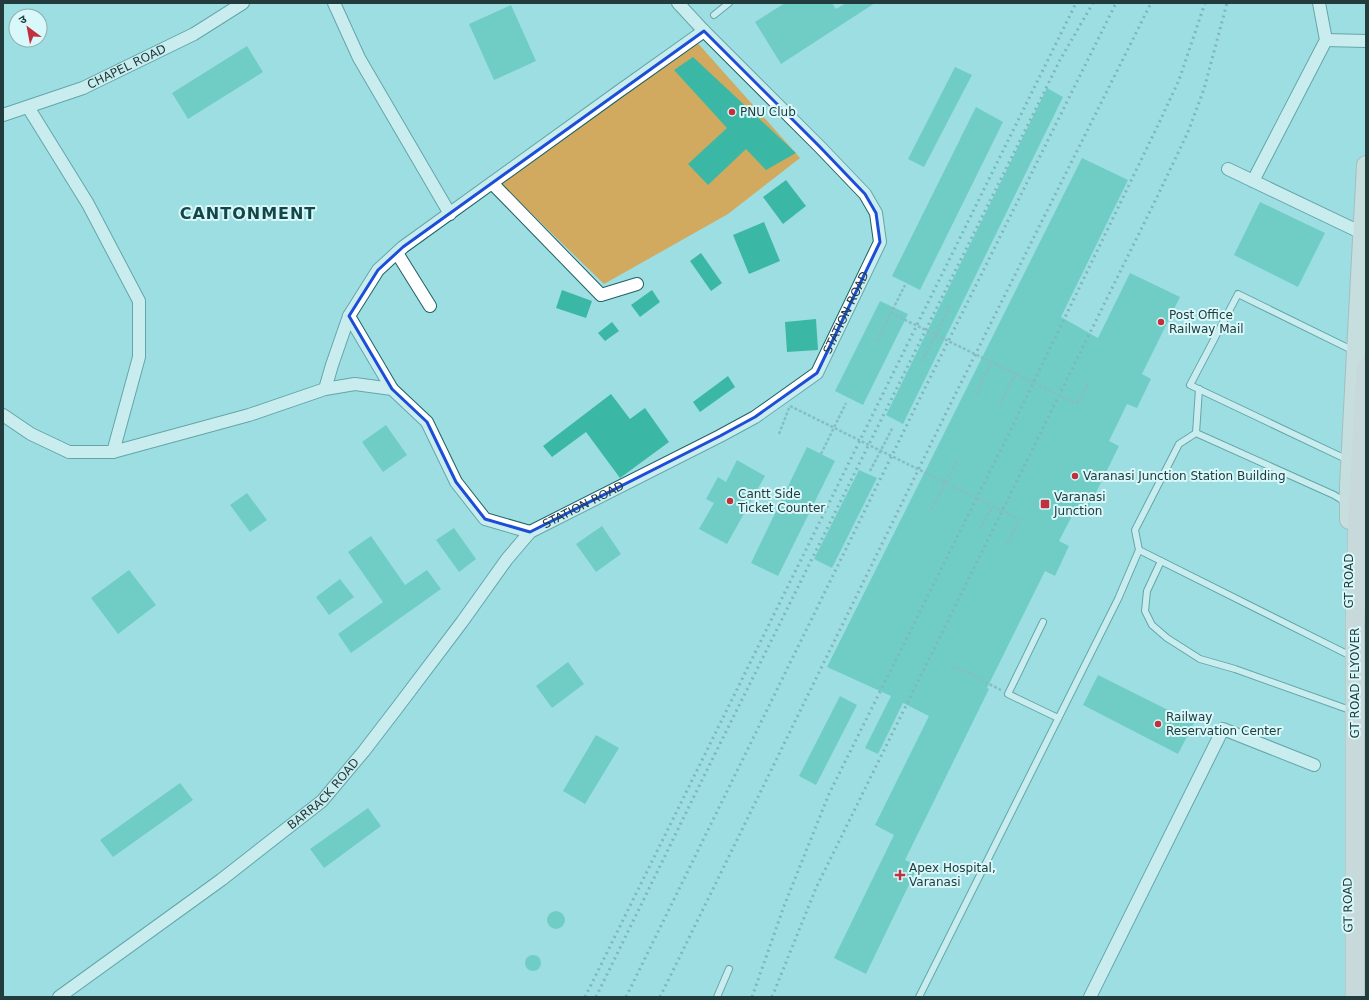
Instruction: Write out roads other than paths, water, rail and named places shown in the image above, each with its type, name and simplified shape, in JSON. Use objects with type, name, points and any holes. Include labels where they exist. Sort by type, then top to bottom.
[{"type":"highway","name":"GT ROAD FLYOVER","points":[[1355,997],[1355,625],[1358,510],[1366,368]]},
{"type":"main road","name":"GT ROAD","points":[[1349,997],[1347,806],[1350,710],[1349,504],[1366,165]]},
{"type":"street","name":"CHAPEL ROAD","points":[[3,115],[83,88],[194,34],[243,3]]},
{"type":"street","points":[[334,3],[360,58],[450,214]]},
{"type":"street","name":"STATION ROAD","points":[[530,532],[755,417],[817,373],[880,242],[876,213],[865,194],[820,146],[704,32],[678,3]]},
{"type":"street","points":[[1253,181],[1326,40],[1319,3]]},
{"type":"street","points":[[325,389],[349,316],[378,270],[404,247],[704,32]]},
{"type":"street","points":[[1326,40],[1366,41]]},
{"type":"street","points":[[28,107],[88,204],[139,301],[139,356],[113,452]]},
{"type":"street","points":[[1228,169],[1362,233]]},
{"type":"street","points":[[492,183],[601,295],[637,284]]},
{"type":"street","points":[[397,253],[430,306]]},
{"type":"street","points":[[349,316],[392,389],[427,422],[456,482],[485,519],[530,532]]},
{"type":"street","points":[[3,415],[31,434],[69,452],[113,452],[249,415],[325,389],[355,384],[392,389]]},
{"type":"street","name":"BARRACK ROAD","points":[[59,997],[221,880],[322,801],[364,751],[462,622],[507,559],[530,532]]},
{"type":"street","points":[[1090,997],[1223,729],[1314,765]]},
{"type":"lane","points":[[714,15],[728,3]]},
{"type":"lane","points":[[1351,462],[1190,385],[1238,294],[1356,352]]},
{"type":"lane","points":[[1196,433],[1199,389]]},
{"type":"lane","points":[[1196,433],[1334,495],[1349,504]]},
{"type":"lane","points":[[921,996],[1118,599],[1140,550],[1135,530],[1179,444],[1196,433]]},
{"type":"lane","points":[[1140,550],[1350,655]]},
{"type":"lane","points":[[1161,561],[1146,591],[1145,611],[1152,625],[1167,638],[1200,659],[1235,669],[1350,710]]},
{"type":"lane","points":[[1043,622],[1008,694],[1058,718]]},
{"type":"lane","points":[[716,997],[729,969]]},
{"type":"railway","points":[[585,997],[1076,3]]},
{"type":"railway","points":[[596,997],[704,776],[1060,60],[1093,3]]},
{"type":"railway","points":[[626,997],[1116,3]]},
{"type":"railway","points":[[660,997],[951,403],[1151,3]]},
{"type":"railway","points":[[752,997],[784,906],[829,794],[1009,433],[1159,123],[1179,80],[1205,3]]},
{"type":"railway","points":[[772,997],[816,888],[1188,132],[1204,89],[1227,3]]},
{"type":"place","name":"PNU Club","points":[[732,112]]},
{"type":"place","name":"Post Office Railway Mail","points":[[1161,322]]},
{"type":"place","name":"Varanasi Junction Station Building","points":[[1075,476]]},
{"type":"place","name":"Cantt Side Ticket Counter","points":[[730,501]]},
{"type":"place","name":"Varanasi Junction","points":[[1045,504]]},
{"type":"place","name":"Railway Reservation Center","points":[[1158,724]]},
{"type":"place","name":"Apex Hospital, Varanasi","points":[[900,875]]},
{"type":"district","name":"CANTONMENT","points":[[248,213]]}]
